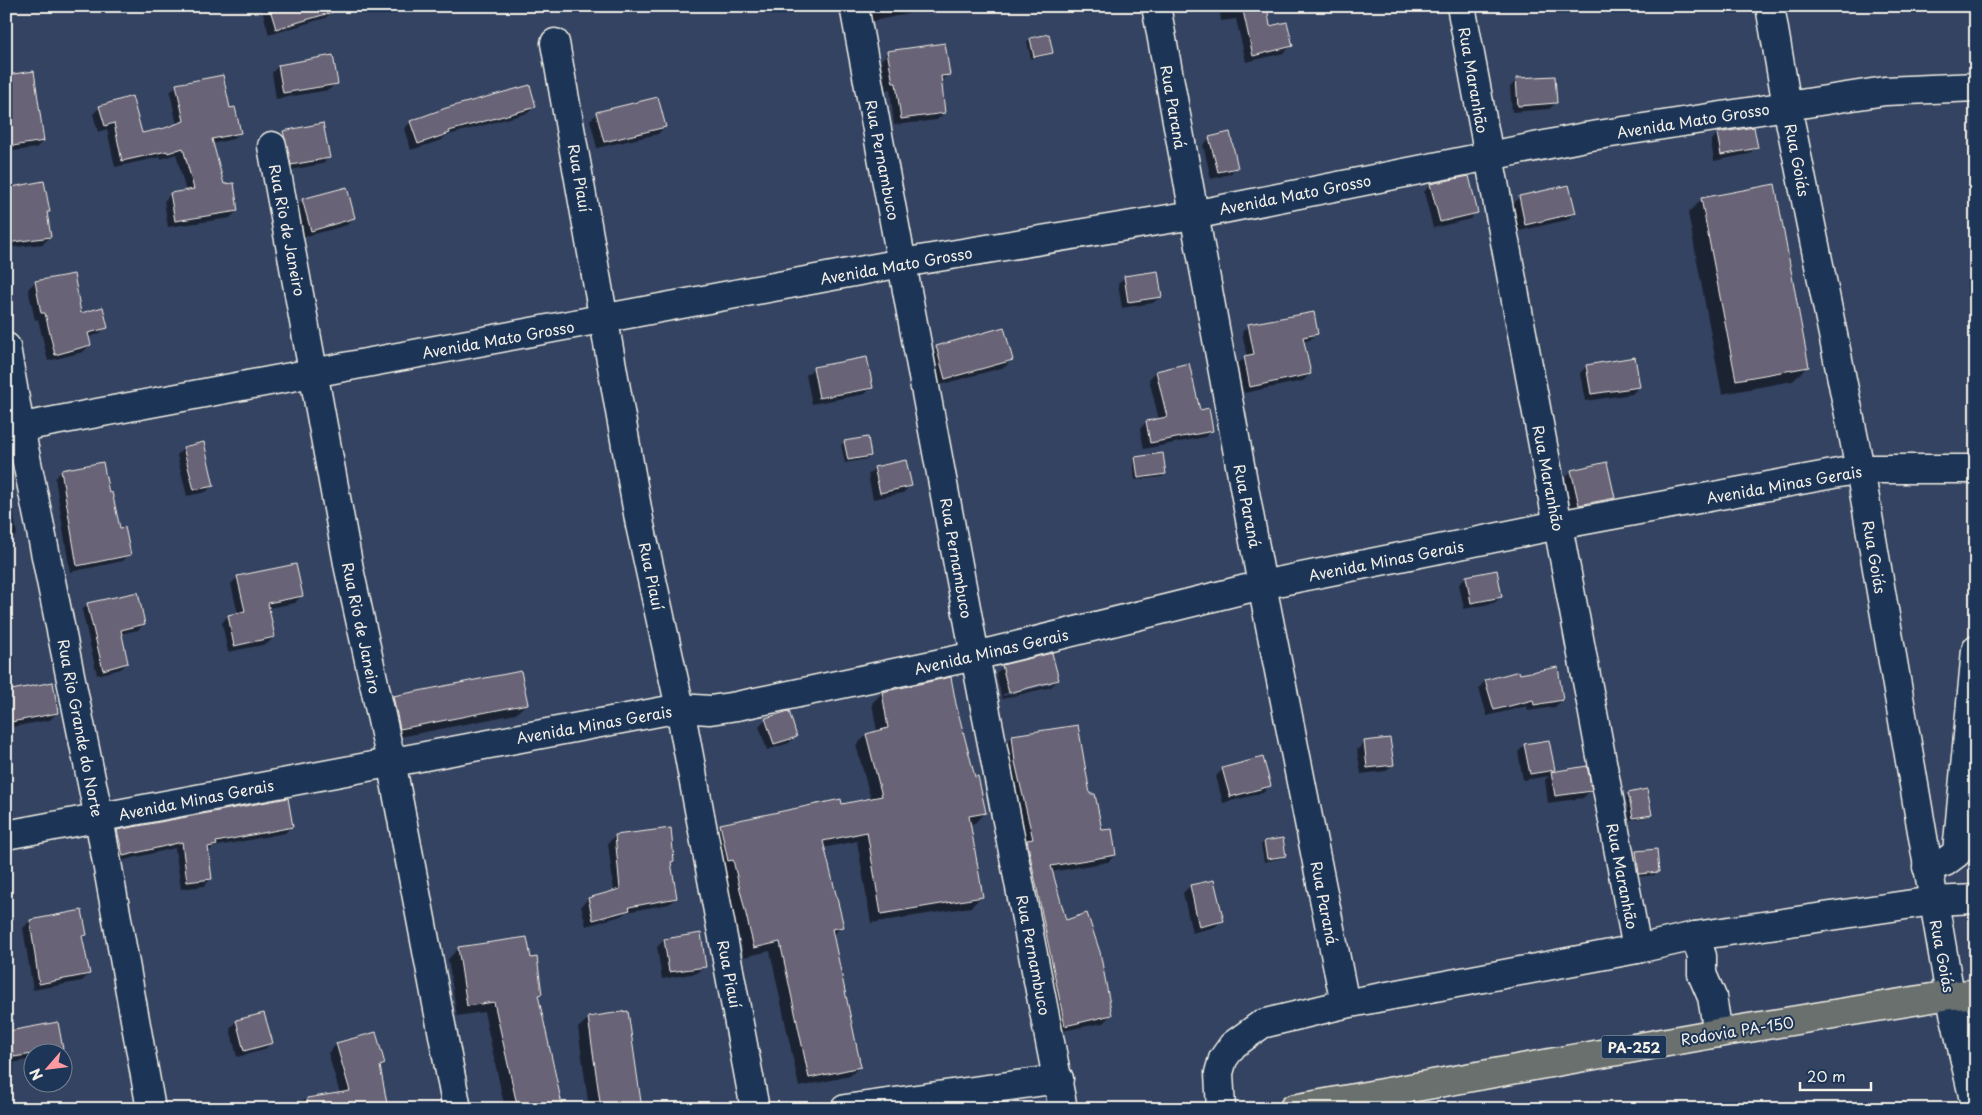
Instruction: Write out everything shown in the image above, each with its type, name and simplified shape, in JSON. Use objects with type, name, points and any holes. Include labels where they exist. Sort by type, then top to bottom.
[{"type":"highway","name":"Rodovia PA-150","points":[[1293,1109],[1365,1102],[1718,1033],[1963,994]]},
{"type":"street","name":"Rua Pernambuco","points":[[854,6],[975,656],[1059,1080],[1063,1109]]},
{"type":"street","name":"Rua Paraná","points":[[1156,6],[1262,585],[1345,1004]]},
{"type":"street","name":"Rua Maranhão","points":[[1460,6],[1637,949]]},
{"type":"street","name":"Rua Goiás","points":[[1770,6],[1787,106],[1860,469],[1933,901],[1963,994],[1976,1109]]},
{"type":"street","name":"Rua Piauí","points":[[555,43],[606,320],[640,525],[680,708],[755,1109]]},
{"type":"street","name":"Avenida Mato Grosso","points":[[13,429],[606,320],[902,262],[1193,215],[1585,137],[1885,91],[1976,87]]},
{"type":"street","name":"Rua Rio de Janeiro","points":[[272,146],[315,373],[349,569],[391,761],[457,1109]]},
{"type":"street","name":"Rua Rio Grande do Norte","points":[[6,347],[13,429],[99,818],[151,1109]]},
{"type":"street","name":"Avenida Minas Gerais","points":[[6,835],[680,708],[710,710],[738,706],[975,656],[1262,585],[1558,525],[1860,469],[1976,469]]},
{"type":"street","points":[[1928,868],[1945,862],[1957,853],[1976,650]]},
{"type":"street","points":[[1221,1109],[1219,1072],[1223,1058],[1233,1045],[1262,1024],[1345,1004],[1637,949],[1695,936],[1933,901],[1976,899]]},
{"type":"street","points":[[1695,936],[1702,956],[1702,974],[1712,997],[1718,1033]]},
{"type":"street","points":[[845,1109],[1059,1080]]},
{"type":"building","points":[[269,6],[336,6],[336,11],[276,29]]},
{"type":"building","points":[[1242,6],[1267,6],[1270,26],[1287,22],[1293,46],[1253,56]]},
{"type":"building","points":[[1049,34],[1053,53],[1034,57],[1030,38]]},
{"type":"building","points":[[945,43],[950,75],[941,76],[945,113],[901,119],[896,83],[893,83],[887,51]]},
{"type":"building","points":[[333,55],[338,84],[283,93],[278,65]]},
{"type":"building","points":[[34,71],[44,141],[6,147],[6,75]]},
{"type":"building","points":[[223,75],[230,108],[235,107],[241,133],[212,139],[224,184],[234,183],[238,211],[175,221],[170,193],[194,189],[183,148],[168,153],[167,151],[122,161],[114,123],[105,126],[99,106],[132,96],[142,133],[165,128],[184,121],[176,84]]},
{"type":"building","points":[[1555,76],[1557,103],[1518,106],[1516,78]]},
{"type":"building","points":[[530,85],[536,107],[449,131],[450,133],[418,144],[410,121],[446,108]]},
{"type":"building","points":[[658,97],[666,127],[604,142],[596,112]]},
{"type":"building","points":[[323,123],[330,158],[291,165],[283,131]]},
{"type":"building","points":[[1754,127],[1758,148],[1721,155],[1717,133]]},
{"type":"building","points":[[1230,132],[1238,168],[1218,172],[1209,137]]},
{"type":"building","points":[[1469,176],[1478,213],[1440,222],[1430,184]]},
{"type":"building","points":[[44,181],[50,212],[47,212],[51,237],[6,243],[6,188]]},
{"type":"building","points":[[1775,184],[1809,367],[1736,380],[1701,198]]},
{"type":"building","points":[[1569,185],[1576,213],[1525,225],[1519,196]]},
{"type":"building","points":[[347,187],[355,218],[311,231],[302,199]]},
{"type":"building","points":[[1158,271],[1162,297],[1128,302],[1124,276]]},
{"type":"building","points":[[74,274],[81,313],[103,307],[108,328],[88,333],[91,345],[55,355],[45,313],[41,313],[35,281]]},
{"type":"building","points":[[1314,312],[1318,334],[1303,337],[1311,374],[1250,387],[1244,356],[1254,354],[1248,324]]},
{"type":"building","points":[[1004,327],[1013,360],[945,379],[936,346]]},
{"type":"building","points":[[867,357],[873,388],[819,398],[813,367]]},
{"type":"building","points":[[1635,357],[1640,387],[1591,394],[1586,365]]},
{"type":"building","points":[[1189,363],[1200,410],[1209,408],[1213,431],[1150,443],[1146,421],[1167,417],[1156,371]]},
{"type":"building","points":[[868,437],[871,456],[848,460],[844,441]]},
{"type":"building","points":[[204,442],[214,486],[194,490],[183,447]]},
{"type":"building","points":[[1163,453],[1166,474],[1138,478],[1135,457]]},
{"type":"building","points":[[906,460],[912,486],[880,493],[874,467]]},
{"type":"building","points":[[103,462],[109,493],[112,492],[120,528],[125,527],[131,555],[77,566],[61,470]]},
{"type":"building","points":[[1607,462],[1615,498],[1579,505],[1571,470]]},
{"type":"building","points":[[296,564],[303,596],[268,603],[275,637],[234,646],[228,615],[245,611],[237,576]]},
{"type":"building","points":[[1497,570],[1502,597],[1471,603],[1466,576]]},
{"type":"building","points":[[138,592],[145,624],[121,630],[128,663],[103,670],[87,603]]},
{"type":"building","points":[[1052,653],[1059,680],[1009,693],[1002,665]]},
{"type":"building","points":[[1558,667],[1563,700],[1534,705],[1533,700],[1494,710],[1485,680],[1519,671],[1520,674]]},
{"type":"building","points":[[521,671],[528,704],[400,729],[393,696]]},
{"type":"building","points":[[951,677],[956,704],[975,777],[978,776],[986,813],[969,816],[983,897],[881,914],[867,832],[823,841],[844,927],[832,929],[861,1067],[809,1078],[780,942],[754,948],[733,860],[728,861],[720,824],[841,799],[842,804],[882,796],[866,734],[888,728],[882,692]]},
{"type":"building","points":[[53,682],[58,713],[6,723],[6,691]]},
{"type":"building","points":[[789,711],[797,737],[774,744],[765,718]]},
{"type":"building","points":[[1078,725],[1090,794],[1095,794],[1102,830],[1112,829],[1116,855],[1051,866],[1066,920],[1087,913],[1100,952],[1112,1015],[1065,1026],[1027,840],[1033,839],[1015,762],[1012,735]]},
{"type":"building","points":[[1390,738],[1394,765],[1367,768],[1364,741]]},
{"type":"building","points":[[1549,740],[1555,770],[1530,774],[1524,744]]},
{"type":"building","points":[[1263,757],[1271,786],[1230,797],[1222,768]]},
{"type":"building","points":[[1587,766],[1592,791],[1555,796],[1551,772]]},
{"type":"building","points":[[1647,789],[1652,815],[1633,818],[1628,793]]},
{"type":"building","points":[[288,798],[293,827],[216,842],[217,845],[208,847],[212,879],[187,882],[182,842],[123,856],[117,830]]},
{"type":"building","points":[[671,828],[674,861],[671,862],[677,898],[629,907],[630,910],[593,920],[588,898],[620,889],[615,835]]},
{"type":"building","points":[[1283,838],[1286,856],[1267,859],[1264,841]]},
{"type":"building","points":[[1657,849],[1659,872],[1639,874],[1636,851]]},
{"type":"building","points":[[1214,880],[1224,921],[1199,927],[1190,885]]},
{"type":"building","points":[[82,910],[87,935],[82,936],[90,974],[39,984],[30,920]]},
{"type":"building","points":[[701,933],[706,967],[669,972],[664,939]]},
{"type":"building","points":[[527,937],[531,958],[537,957],[542,994],[538,995],[563,1109],[518,1109],[494,1002],[467,1006],[458,947]]},
{"type":"building","points":[[628,1011],[642,1109],[601,1109],[588,1017]]},
{"type":"building","points":[[264,1013],[273,1043],[244,1051],[236,1020]]},
{"type":"building","points":[[58,1022],[62,1042],[22,1042],[22,1056],[14,1057],[9,1031]]},
{"type":"building","points":[[376,1032],[385,1064],[380,1066],[388,1109],[308,1109],[307,1098],[350,1091],[336,1043]]}]
